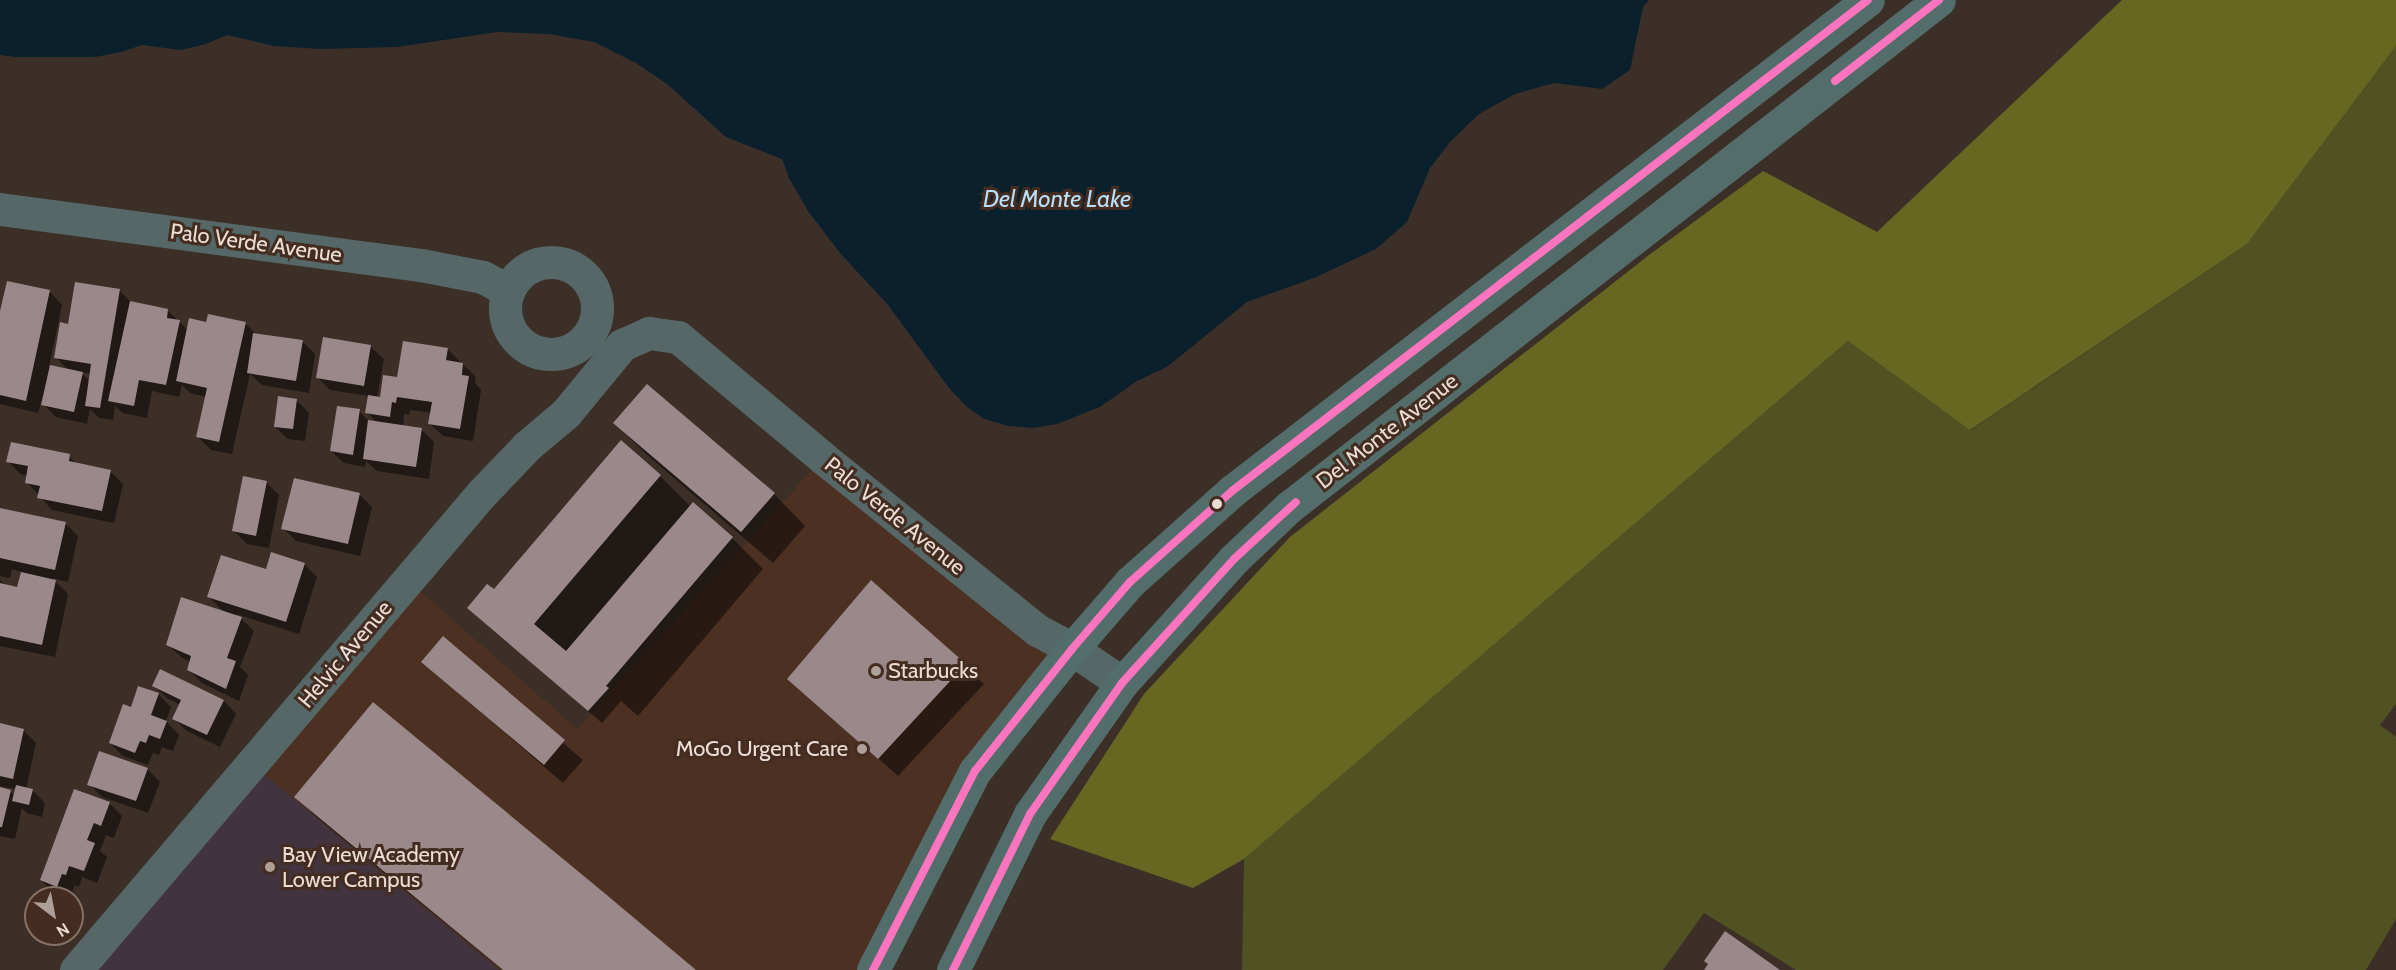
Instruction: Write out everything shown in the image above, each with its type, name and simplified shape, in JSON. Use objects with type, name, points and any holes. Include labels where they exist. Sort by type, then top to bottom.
[{"type":"main road","points":[[873,970],[975,771],[1072,649],[1130,582],[1232,491],[1868,0]]},
{"type":"main road","name":"Del Monte Avenue","points":[[953,970],[1030,814],[1122,683],[1234,559],[1289,507],[1939,0]]},
{"type":"street","name":"Palo Verde Avenue","points":[[0,208],[421,265],[483,277],[508,291]]},
{"type":"street","points":[[543,262],[559,262],[573,267],[585,276],[594,288],[598,303],[595,326],[584,342],[568,351],[553,354],[524,346],[513,335],[507,321],[504,306],[508,291],[516,277],[528,267],[543,262]]},
{"type":"street","points":[[595,326],[622,345]]},
{"type":"street","name":"Palo Verde Avenue","points":[[622,345],[649,333],[678,337],[1037,630],[1072,649],[1122,683]]},
{"type":"street","name":"Helvic Avenue","points":[[76,970],[475,502],[527,446],[566,413],[622,345]]},
{"type":"shaded area","points":[[2122,0],[2396,0],[2396,46],[2247,244],[1970,430],[1848,341],[1244,859],[1193,888],[1050,839],[1144,694],[1290,537],[1649,255],[1763,171],[1877,232]]},
{"type":"shaded area","points":[[823,458],[1072,649],[975,771],[873,970],[499,970],[252,764],[408,580],[577,729]]},
{"type":"shaded area","name":"Bay View Academy Lower Campus","points":[[252,764],[499,970],[76,970]]},
{"type":"green space","points":[[2396,46],[2396,704],[2380,725],[2396,737],[2396,919],[2366,970],[1796,970],[1704,913],[1663,970],[1242,970],[1244,859],[1848,341],[1971,430],[2247,244]]},
{"type":"water","name":"Del Monte Lake","points":[[0,0],[1649,0],[1643,7],[1630,70],[1602,89],[1554,83],[1515,94],[1479,114],[1450,142],[1430,168],[1407,222],[1376,249],[1314,278],[1247,302],[1167,367],[1137,381],[1100,407],[1057,424],[1033,428],[1009,426],[984,419],[967,407],[949,388],[888,305],[840,253],[808,211],[789,178],[782,159],[726,137],[667,84],[636,63],[594,42],[549,34],[497,32],[397,47],[321,49],[274,46],[227,35],[206,44],[181,50],[142,45],[95,57],[16,57],[0,55]]},
{"type":"building","points":[[7,281],[50,290],[26,401],[0,395],[0,311]]},
{"type":"building","points":[[75,282],[120,289],[100,408],[85,406],[91,364],[54,358],[60,322],[68,324]]},
{"type":"building","points":[[130,301],[168,309],[167,318],[180,320],[166,385],[139,380],[134,406],[108,401]]},
{"type":"building","points":[[208,314],[246,322],[219,442],[196,437],[207,388],[176,381],[189,318],[206,322]]},
{"type":"building","points":[[253,333],[303,340],[296,381],[247,373]]},
{"type":"building","points":[[323,337],[371,345],[364,386],[316,378]]},
{"type":"building","points":[[403,341],[448,348],[446,360],[463,363],[462,375],[469,376],[460,429],[428,424],[432,402],[397,397],[396,403],[392,402],[390,417],[365,413],[368,395],[380,397],[383,375],[397,377]]},
{"type":"building","points":[[50,365],[83,372],[74,412],[41,405]]},
{"type":"building","points":[[647,384],[775,493],[741,532],[613,423]]},
{"type":"building","points":[[278,396],[297,399],[293,429],[274,427]]},
{"type":"building","points":[[337,406],[360,409],[353,455],[330,451]]},
{"type":"building","points":[[368,420],[422,428],[416,467],[363,459]]},
{"type":"building","points":[[621,440],[661,475],[534,624],[566,651],[693,502],[733,537],[606,686],[609,688],[588,711],[467,608],[487,584],[494,589]]},
{"type":"building","points":[[11,442],[70,454],[69,461],[111,470],[102,511],[37,498],[40,486],[25,483],[28,466],[6,462]]},
{"type":"building","points":[[243,476],[267,481],[256,536],[232,531]]},
{"type":"building","points":[[294,478],[360,493],[348,544],[281,529]]},
{"type":"building","points":[[0,508],[66,522],[55,570],[0,558]]},
{"type":"building","points":[[271,552],[305,563],[286,622],[207,597],[221,555],[266,569]]},
{"type":"building","points":[[21,572],[56,580],[42,645],[0,636],[0,583],[17,587]]},
{"type":"building","name":"Starbucks","points":[[871,580],[966,664],[878,759],[787,679]]},
{"type":"building","points":[[181,597],[242,617],[227,658],[236,661],[226,689],[187,670],[191,656],[166,645]]},
{"type":"building","points":[[443,636],[565,740],[544,765],[421,662]]},
{"type":"building","points":[[160,669],[224,700],[207,735],[172,719],[181,700],[152,686]]},
{"type":"building","points":[[138,686],[159,693],[151,715],[167,721],[160,739],[149,735],[146,743],[140,741],[135,753],[109,743],[123,704],[131,707]]},
{"type":"building","points":[[373,702],[696,970],[503,970],[294,797]]},
{"type":"building","points":[[0,723],[24,729],[13,779],[0,776]]},
{"type":"building","points":[[99,751],[148,768],[136,801],[87,785]]},
{"type":"building","points":[[16,785],[33,789],[29,805],[12,801]]},
{"type":"building","points":[[0,787],[11,790],[2,827],[0,827]]},
{"type":"building","points":[[74,789],[110,802],[101,826],[94,823],[87,840],[95,843],[84,871],[69,866],[66,875],[62,874],[57,886],[40,880]]},
{"type":"building","points":[[1725,931],[1780,970],[1704,970],[1708,964],[1704,961]]},
{"type":"transit line","points":[[873,970],[975,771],[1072,649],[1130,582],[1232,491],[1868,0]]},
{"type":"transit line","points":[[1835,81],[1939,0]]},
{"type":"transit line","points":[[953,970],[1030,814],[1122,683],[1234,559],[1296,502]]},
{"type":"place","name":"Starbucks","points":[[876,671]]},
{"type":"place","name":"MoGo Urgent Care","points":[[862,749]]},
{"type":"place","name":"Bay View Academy Lower Campus","points":[[270,867]]}]
